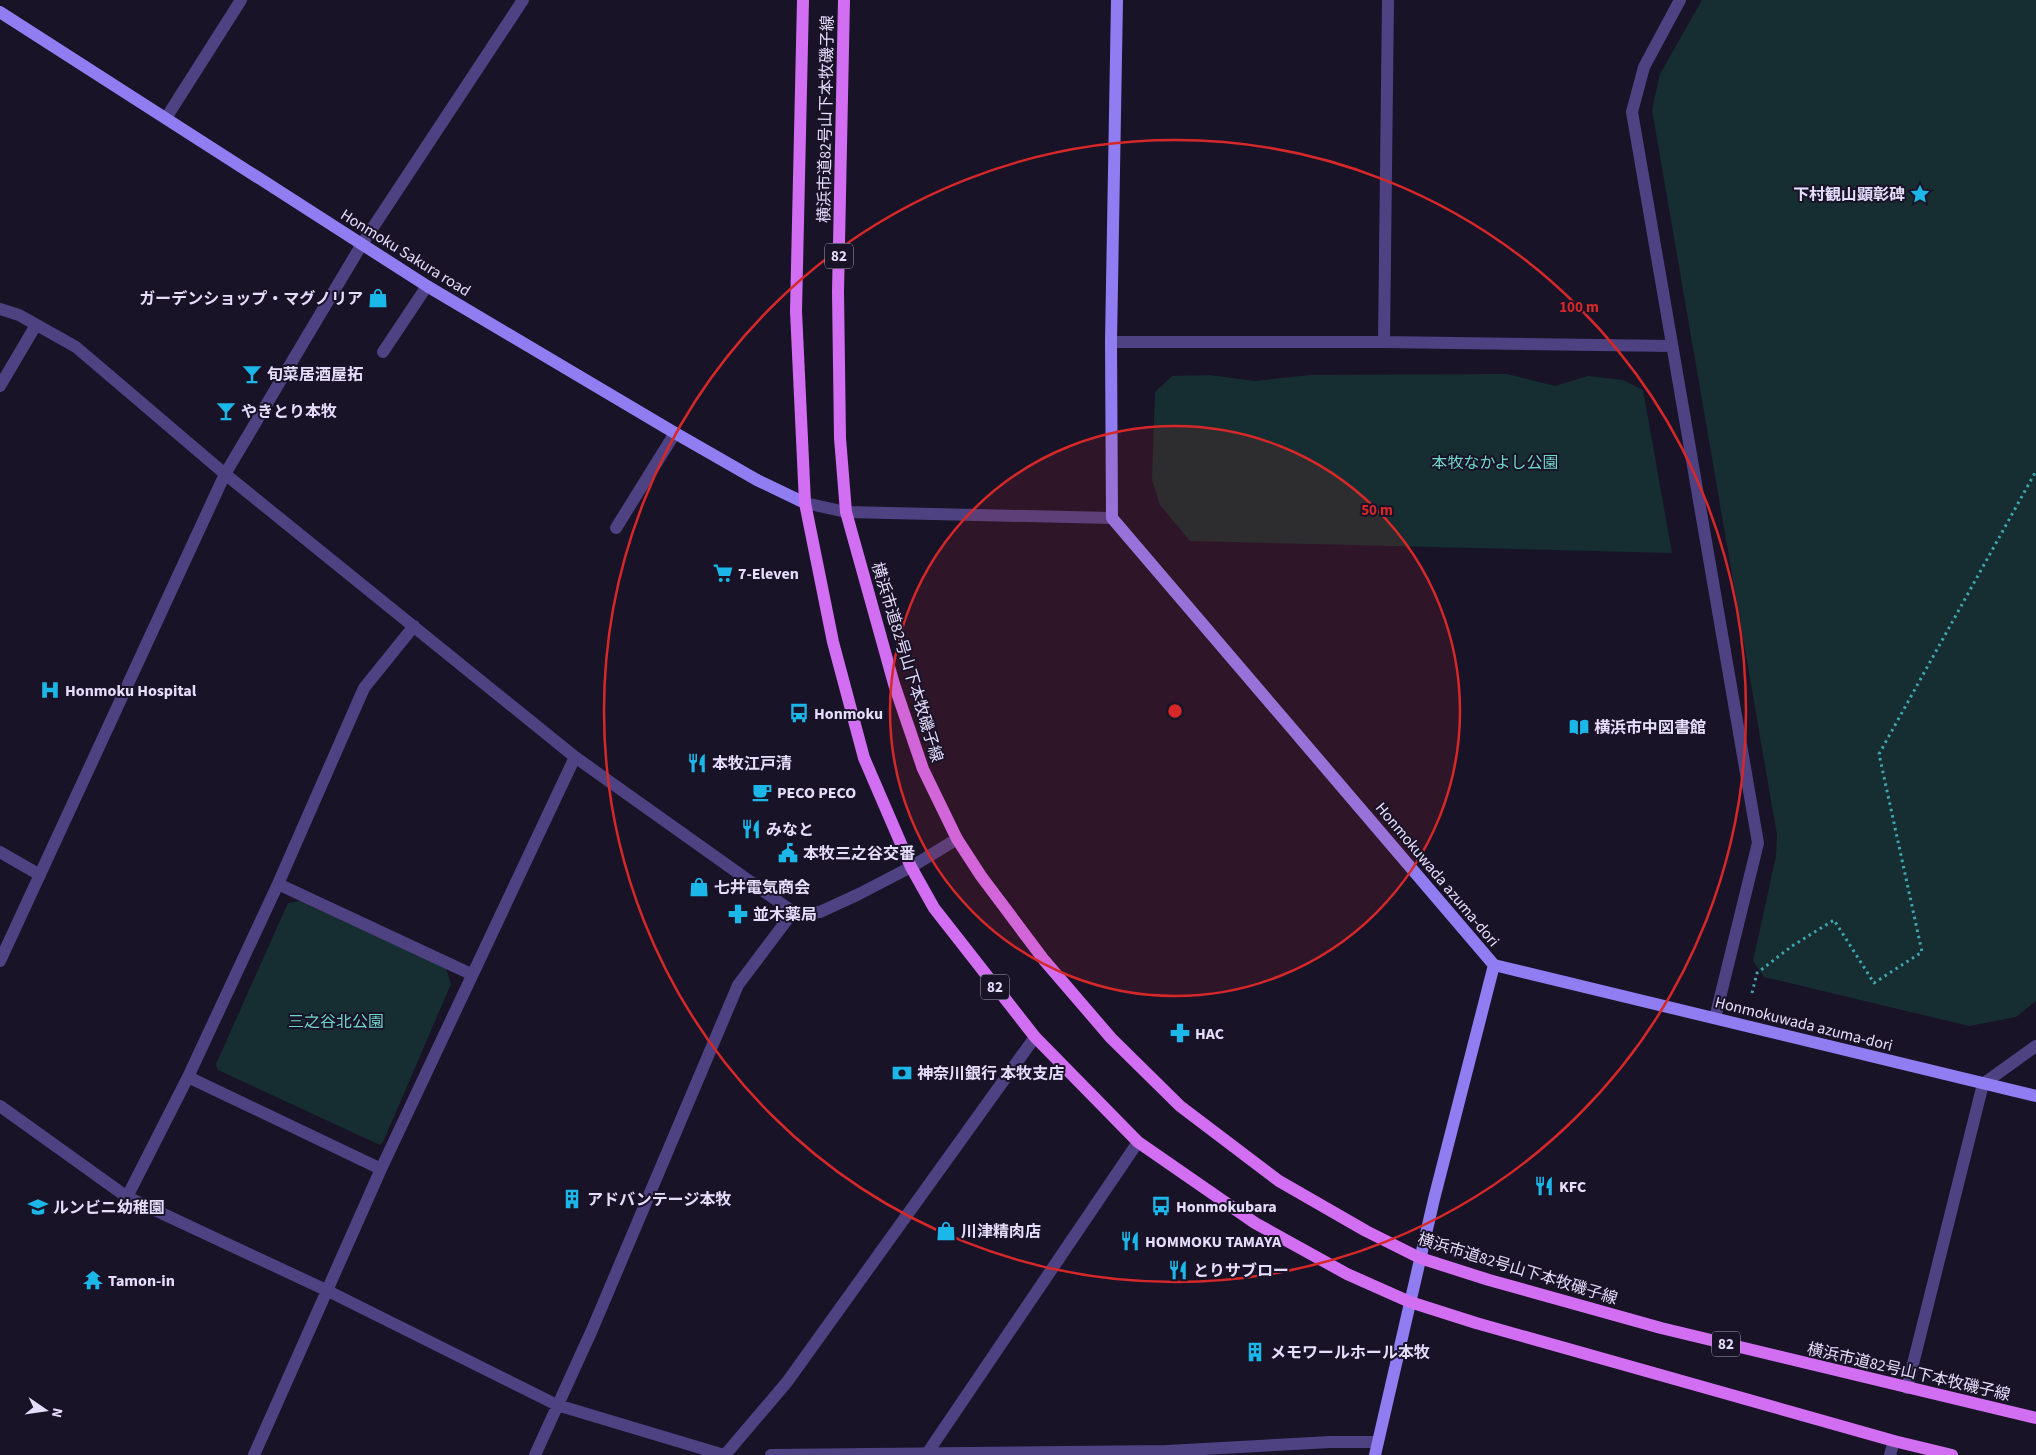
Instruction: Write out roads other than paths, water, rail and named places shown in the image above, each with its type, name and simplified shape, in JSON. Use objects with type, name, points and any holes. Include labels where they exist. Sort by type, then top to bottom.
[{"type":"main road","name":"横浜市道82号山下本牧磯子線","points":[[803,0],[796,312],[805,503],[833,642],[864,758],[911,867],[934,908],[1035,1037],[1138,1142],[1255,1223],[1347,1274],[1410,1302],[1486,1326],[1894,1441],[1952,1455]]},
{"type":"main road","name":"横浜市道82号山下本牧磯子線","points":[[844,0],[838,292],[840,438],[846,512],[900,701],[923,770],[957,839],[981,876],[1044,960],[1111,1038],[1180,1106],[1278,1181],[1366,1231],[1420,1258],[1498,1283],[1661,1328],[2036,1418]]},
{"type":"street","points":[[166,118],[241,0]]},
{"type":"street","points":[[0,961],[225,474],[362,244],[523,0]]},
{"type":"street","points":[[805,503],[846,512],[1112,518],[1112,342],[1117,0]]},
{"type":"street","points":[[1384,342],[1388,0]]},
{"type":"street","points":[[1680,0],[1644,67],[1632,112],[1758,843],[1715,1018]]},
{"type":"street","name":"Honmoku Sakura road","points":[[0,12],[427,286],[675,433],[757,480],[805,503]]},
{"type":"street","points":[[383,352],[427,286]]},
{"type":"street","points":[[0,309],[19,316],[76,347],[225,474],[574,757],[793,912],[820,912],[911,867],[957,839]]},
{"type":"street","points":[[0,386],[36,325]]},
{"type":"street","points":[[1112,342],[1384,342],[1672,346]]},
{"type":"street","points":[[616,528],[675,433]]},
{"type":"street","name":"Honmokuwada azuma-dori","points":[[1112,518],[1494,965],[2036,1096]]},
{"type":"street","points":[[127,1197],[188,1077],[278,884],[364,688],[414,626]]},
{"type":"street","points":[[254,1455],[381,1169],[574,757]]},
{"type":"street","points":[[0,852],[40,875]]},
{"type":"street","points":[[278,884],[471,974]]},
{"type":"street","points":[[535,1455],[592,1330],[738,985],[793,912]]},
{"type":"street","points":[[1375,1455],[1420,1258],[1494,965]]},
{"type":"street","points":[[0,1106],[127,1197],[326,1290],[557,1405],[725,1455],[787,1382],[1035,1037]]},
{"type":"street","points":[[1906,1388],[1983,1084],[2036,1046]]},
{"type":"street","points":[[188,1077],[381,1169]]},
{"type":"street","points":[[926,1455],[1138,1142]]},
{"type":"street","points":[[1890,1455],[1894,1441]]},
{"type":"street","points":[[771,1455],[1166,1453],[1330,1442],[1378,1442]]},
{"type":"place","name":"下村観山顕彰碑","points":[[1920,194]]},
{"type":"place","name":"ガーデンショップ・マグノリア","points":[[378,298]]},
{"type":"place","name":"旬菜居酒屋拓","points":[[252,374]]},
{"type":"place","name":"やきとり本牧","points":[[226,411]]},
{"type":"place","name":"7-Eleven","points":[[723,573]]},
{"type":"place","name":"Honmoku Hospital","points":[[50,690]]},
{"type":"place","name":"Honmoku","points":[[799,713]]},
{"type":"place","name":"横浜市中図書館","points":[[1579,727]]},
{"type":"place","name":"本牧江戸清","points":[[697,763]]},
{"type":"place","name":"PECO PECO","points":[[762,792]]},
{"type":"place","name":"みなと","points":[[751,829]]},
{"type":"place","name":"本牧三之谷交番","points":[[788,853]]},
{"type":"place","name":"七井電気商会","points":[[699,887]]},
{"type":"place","name":"並木薬局","points":[[738,914]]},
{"type":"place","name":"HAC","points":[[1180,1033]]},
{"type":"place","name":"神奈川銀行 本牧支店","points":[[902,1073]]},
{"type":"place","name":"KFC","points":[[1544,1186]]},
{"type":"place","name":"アドバンテージ本牧","points":[[572,1199]]},
{"type":"place","name":"Honmokubara","points":[[1161,1206]]},
{"type":"place","name":"ルンビニ幼稚園","points":[[38,1207]]},
{"type":"place","name":"川津精肉店","points":[[946,1231]]},
{"type":"place","name":"HOMMOKU TAMAYA","points":[[1130,1241]]},
{"type":"place","name":"とりサブロー","points":[[1178,1270]]},
{"type":"place","name":"Tamon-in","points":[[93,1280]]},
{"type":"place","name":"メモワールホール本牧","points":[[1255,1352]]},
{"type":"park label","name":"本牧なかよし公園","points":[[1495,462]]},
{"type":"park label","name":"三之谷北公園","points":[[336,1021]]}]
